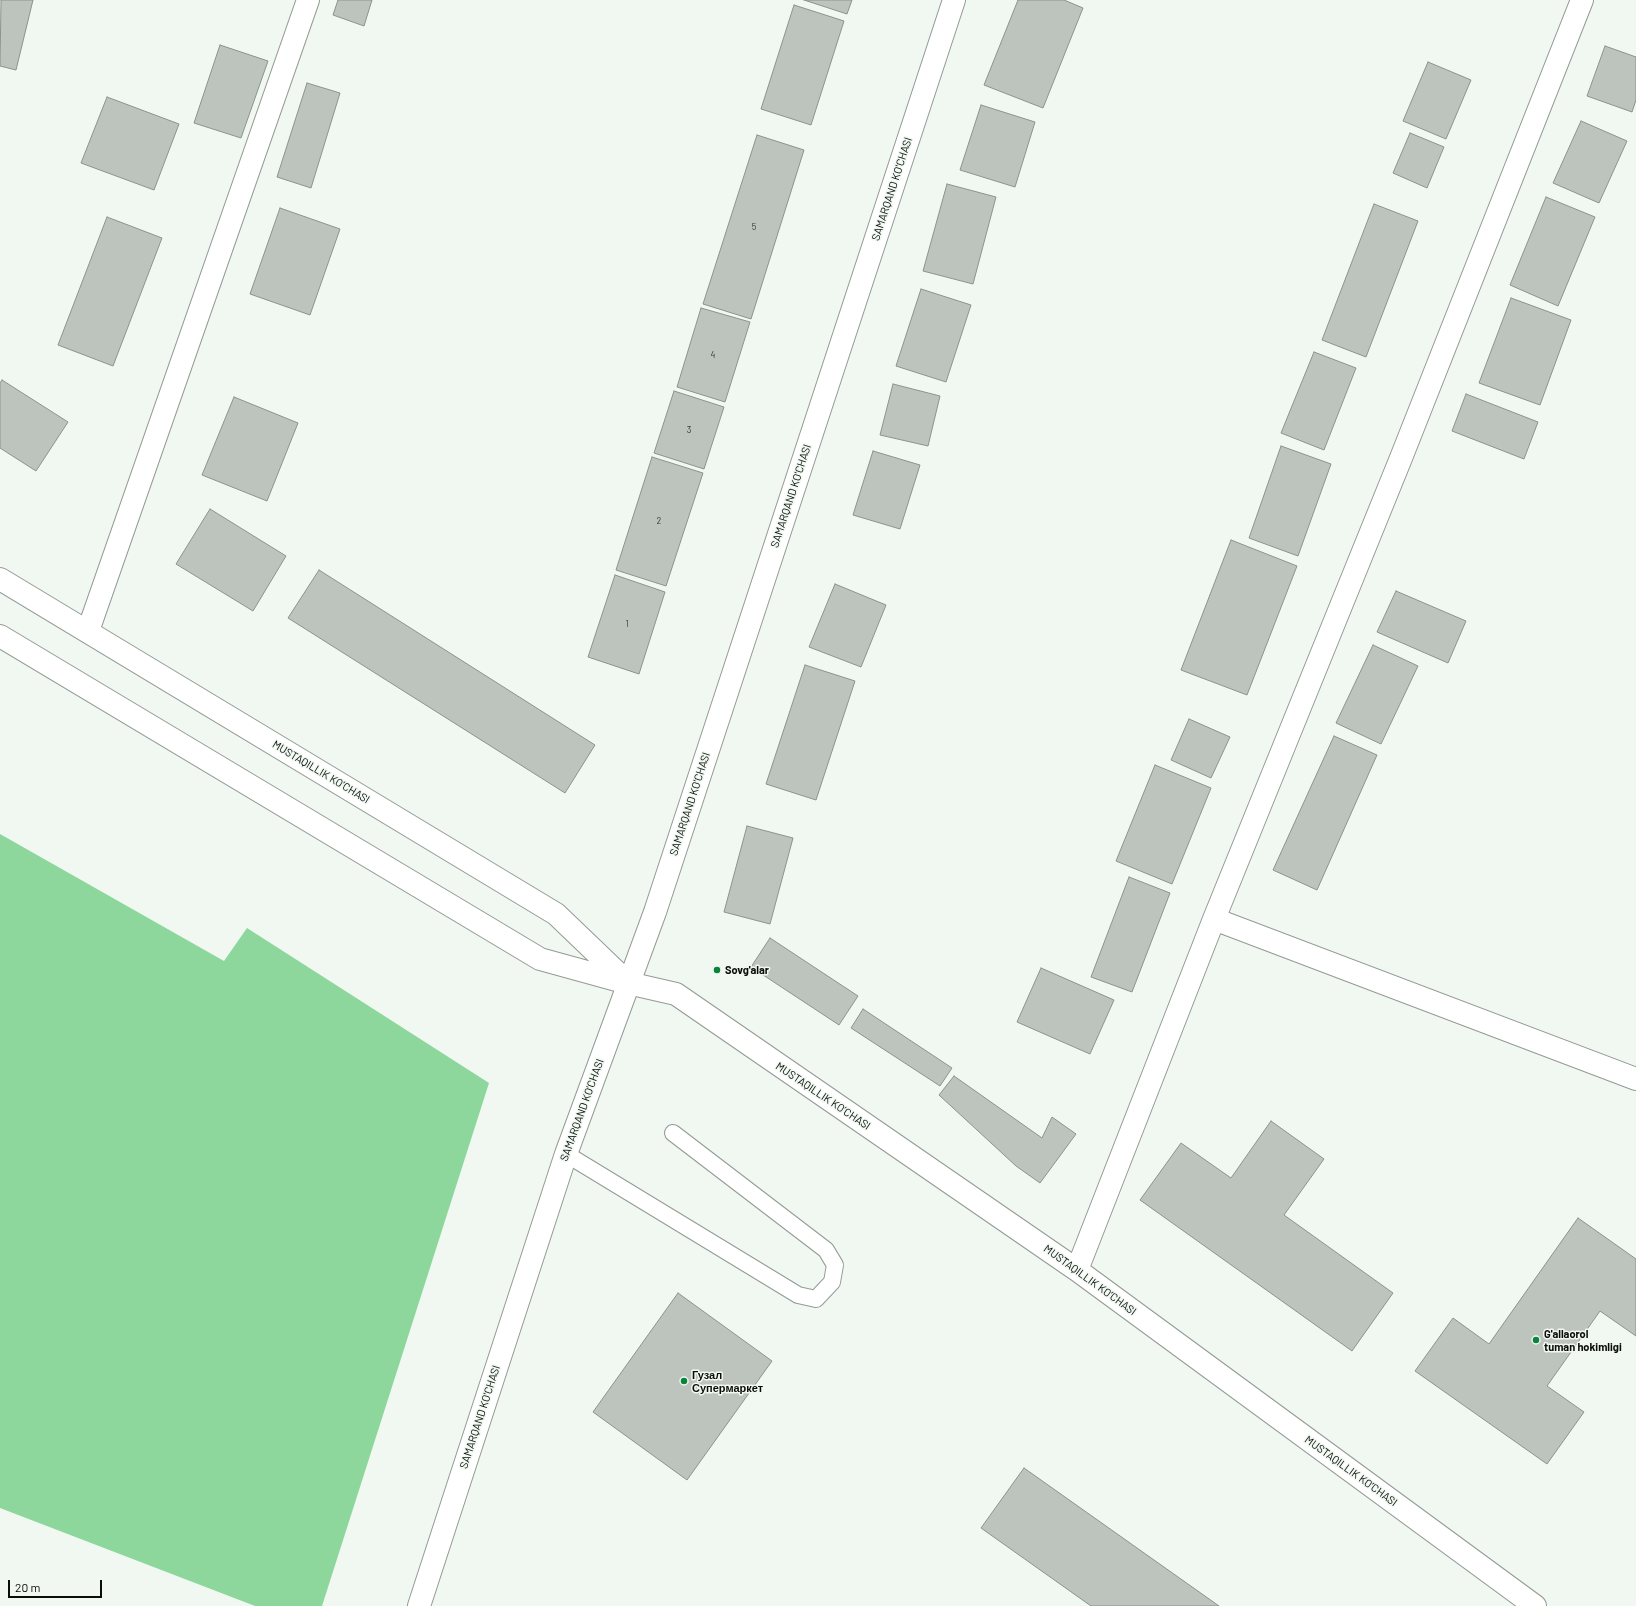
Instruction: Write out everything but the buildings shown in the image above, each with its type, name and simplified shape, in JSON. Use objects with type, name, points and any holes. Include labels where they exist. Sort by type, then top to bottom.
[{"type":"street","points":[[88,631],[308,0]]},
{"type":"street","name":"SAMARQAND KO'CHASI","points":[[419,1606],[566,1154],[655,912],[954,0]]},
{"type":"street","points":[[1077,1270],[1214,919],[1398,465],[1582,0]]},
{"type":"street","name":"MUSTAQILLIK KO’CHASI","points":[[0,579],[556,914],[628,983]]},
{"type":"street","name":"MUSTAQILLIK KO’CHASI","points":[[0,636],[540,959],[628,983],[676,994],[1077,1270],[1535,1606]]},
{"type":"street","points":[[1214,919],[1636,1079]]},
{"type":"lane","points":[[566,1154],[798,1295],[816,1299],[832,1282],[835,1265],[826,1250],[673,1133]]},
{"type":"green space","points":[[0,834],[224,961],[247,928],[489,1083],[322,1606],[255,1606],[0,1508]]},
{"type":"place","name":"Sovg'alar","points":[[717,970]]},
{"type":"place","name":"G'allaorol tuman hokimligi","points":[[1536,1340]]},
{"type":"place","name":"Гузал Супермаркет","points":[[684,1381]]}]
